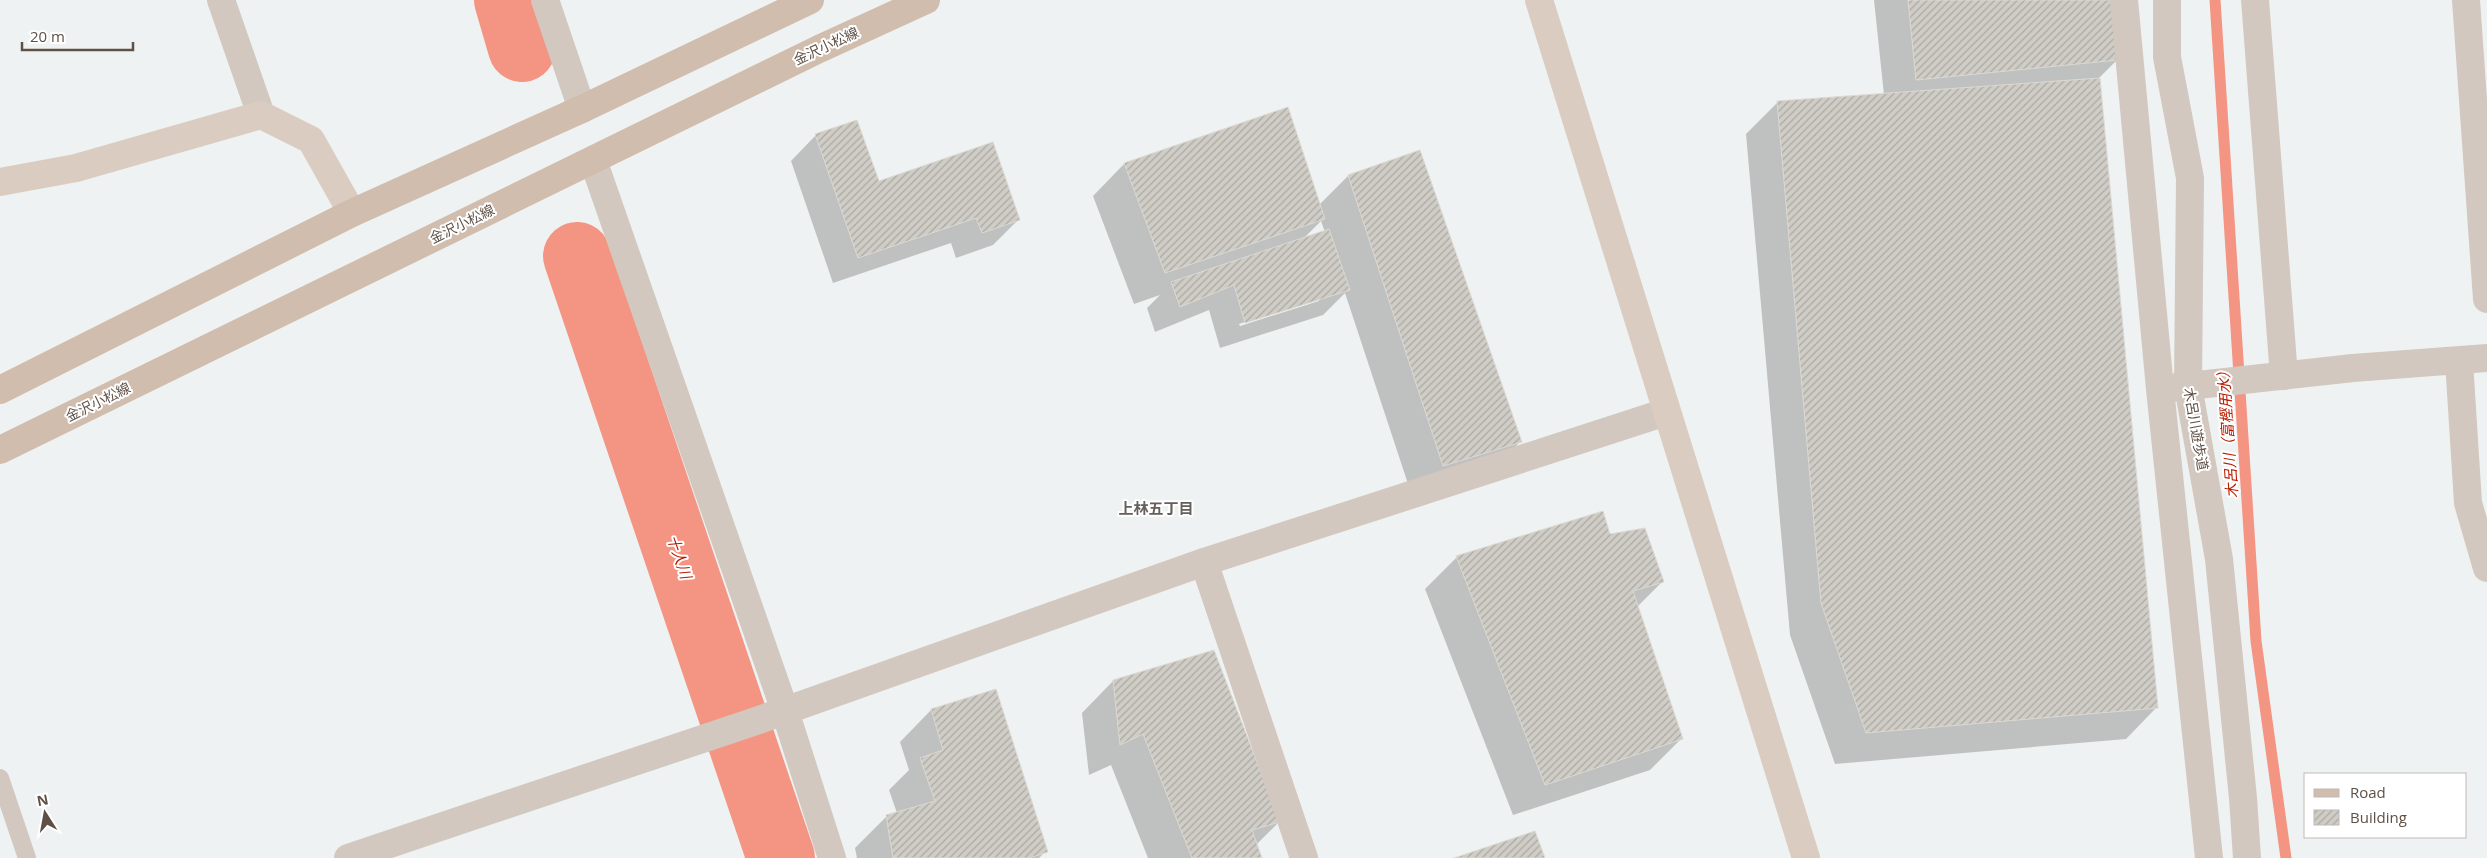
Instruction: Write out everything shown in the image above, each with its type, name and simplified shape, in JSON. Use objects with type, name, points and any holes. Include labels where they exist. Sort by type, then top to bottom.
[{"type":"main road","points":[[0,390],[352,213],[582,109],[810,0]]},
{"type":"main road","name":"金沢小松線","points":[[0,450],[593,160],[926,0]]},
{"type":"street","points":[[221,0],[261,115]]},
{"type":"street","points":[[545,0],[582,109]]},
{"type":"street","points":[[1539,0],[1806,858]]},
{"type":"street","points":[[2124,0],[2160,389],[2209,858]]},
{"type":"street","name":"木呂川遊歩道","points":[[2167,0],[2168,57],[2190,178],[2200,385],[2243,798],[2247,858]]},
{"type":"street","points":[[2255,0],[2284,376]]},
{"type":"street","points":[[2466,0],[2487,299]]},
{"type":"street","points":[[0,182],[76,168],[261,115],[311,140],[352,213]]},
{"type":"street","points":[[593,160],[785,711],[832,858]]},
{"type":"street","points":[[2160,389],[2353,368],[2487,358]]},
{"type":"street","points":[[2459,361],[2468,503],[2487,568]]},
{"type":"street","points":[[348,858],[785,711],[1204,562],[1666,412]]},
{"type":"street","points":[[1204,562],[1304,858]]},
{"type":"lane","points":[[0,778],[27,858]]},
{"type":"building","points":[[1908,0],[2112,0],[2118,60],[1916,80]]},
{"type":"building","points":[[2100,78],[2158,708],[1866,733],[1821,603],[1777,101]]},
{"type":"building","points":[[1288,107],[1325,219],[1165,273],[1124,163]]},
{"type":"building","points":[[857,120],[879,181],[993,142],[1020,220],[982,233],[976,218],[858,258],[815,134]]},
{"type":"building","points":[[1420,150],[1522,442],[1443,466],[1348,175]]},
{"type":"building","points":[[1329,229],[1350,290],[1245,323],[1234,285],[1180,307],[1171,282]]},
{"type":"building","points":[[1603,511],[1610,534],[1645,528],[1664,582],[1633,591],[1683,739],[1545,785],[1456,556]]},
{"type":"building","points":[[1214,650],[1280,822],[1252,830],[1262,858],[1192,858],[1143,734],[1120,745],[1113,680]]},
{"type":"building","points":[[996,689],[1048,852],[1029,858],[893,858],[886,815],[935,801],[920,758],[943,750],[931,709]]},
{"type":"building","points":[[1535,831],[1545,858],[1454,858]]},
{"type":"waterway","name":"十人川","points":[[508,0],[522,48]]},
{"type":"waterway","name":"木呂川（富樫用水）","points":[[2215,0],[2256,641],[2286,858]]},
{"type":"waterway","name":"十人川","points":[[577,256],[781,858]]},
{"type":"district","name":"上林五丁目","points":[[1156,509]]}]
